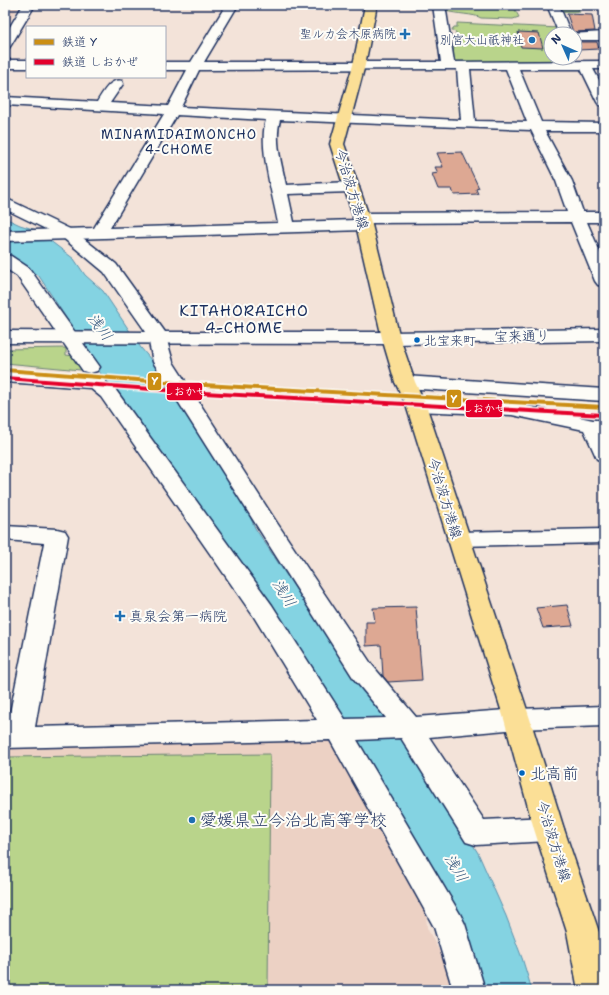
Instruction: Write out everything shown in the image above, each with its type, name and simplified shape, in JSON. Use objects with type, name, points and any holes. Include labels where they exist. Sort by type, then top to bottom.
[{"type":"main road","name":"今治波方港線","points":[[371,5],[358,65],[337,144],[362,221],[391,338],[405,382],[416,405],[517,719],[549,829],[583,932],[594,990]]},
{"type":"street","points":[[5,45],[29,5]]},
{"type":"street","points":[[100,232],[170,115],[196,66],[232,5]]},
{"type":"street","points":[[439,5],[448,66]]},
{"type":"street","points":[[552,5],[561,26]]},
{"type":"street","points":[[583,36],[604,36]]},
{"type":"street","points":[[583,63],[604,65]]},
{"type":"street","points":[[5,64],[26,64]]},
{"type":"street","points":[[166,66],[463,66],[543,64]]},
{"type":"street","points":[[512,65],[536,127],[564,181],[577,218],[604,281]]},
{"type":"street","points":[[463,66],[468,124]]},
{"type":"street","points":[[581,66],[604,102]]},
{"type":"street","points":[[101,106],[117,84]]},
{"type":"street","points":[[5,101],[344,120],[536,127],[604,127]]},
{"type":"street","points":[[274,116],[270,130],[286,227]]},
{"type":"street","points":[[279,190],[351,187]]},
{"type":"street","points":[[5,203],[68,234],[110,268],[158,337],[163,362],[268,527],[363,672],[409,728],[476,832],[549,829]]},
{"type":"street","points":[[5,236],[286,227],[362,221],[604,217]]},
{"type":"street","points":[[5,260],[24,272],[71,337],[90,367]]},
{"type":"street","name":"宝来通り","points":[[5,337],[391,338],[604,335]]},
{"type":"street","points":[[5,376],[95,383],[108,393],[263,610],[341,729],[449,924],[469,990]]},
{"type":"street","points":[[405,382],[604,395]]},
{"type":"street","points":[[416,405],[512,409],[598,426],[604,455]]},
{"type":"street","points":[[5,533],[57,536],[12,738],[409,728],[517,719],[604,716]]},
{"type":"street","points":[[458,539],[604,536]]},
{"type":"shaded area","points":[[5,7],[19,7],[5,28]]},
{"type":"shaded area","name":"愛媛県立今治北高等学校","points":[[334,741],[425,896],[427,928],[451,973],[453,990],[5,990],[5,744]]},
{"type":"green space","points":[[555,5],[583,5],[586,8],[578,8],[580,12],[559,12]]},
{"type":"green space","points":[[448,7],[514,8],[519,17],[513,19],[481,18],[446,11]]},
{"type":"green space","points":[[457,23],[543,27],[543,65],[452,63],[456,32],[452,31],[454,27],[457,27]]},
{"type":"green space","points":[[66,348],[66,355],[80,357],[81,370],[5,363],[5,349]]},
{"type":"green space","name":"愛媛県立今治北高等学校","points":[[270,754],[268,990],[5,990],[5,757]]},
{"type":"water","name":"浅川","points":[[5,218],[36,230],[74,259],[85,275],[103,291],[141,348],[157,367],[235,483],[255,528],[311,612],[391,722],[450,808],[478,853],[506,916],[532,990],[475,990],[452,919],[39,276],[5,255]]},
{"type":"building","points":[[567,14],[592,15],[595,31],[583,32],[583,26],[571,26]]},
{"type":"building","name":"別宮大山祇神社","points":[[518,32],[539,33],[543,48],[521,47]]},
{"type":"building","points":[[583,42],[597,42],[599,49],[583,50]]},
{"type":"building","points":[[462,152],[479,188],[476,189],[478,194],[454,195],[452,189],[438,189],[432,174],[438,173],[435,167],[443,167],[437,153]]},
{"type":"building","points":[[567,605],[573,626],[543,628],[536,608]]},
{"type":"building","points":[[416,607],[422,680],[388,682],[383,676],[381,645],[366,646],[366,622],[375,622],[373,608]]},
{"type":"rail line","name":"Y","points":[[5,370],[204,385],[604,407]]},
{"type":"rail line","name":"しおかぜ","points":[[5,378],[204,393],[604,415]]},
{"type":"place","name":"聖ルカ会木原病院","points":[[405,34]]},
{"type":"place","name":"別宮大山祇神社","points":[[532,40]]},
{"type":"place","name":"北宝来町","points":[[417,340]]},
{"type":"place","name":"真泉会第一病院","points":[[120,616]]},
{"type":"place","name":"北高前","points":[[522,773]]},
{"type":"place","name":"愛媛県立今治北高等学校","points":[[192,820]]},
{"type":"district","name":"MINAMIDAIMONCHO 4-CHOME","points":[[179,142]]},
{"type":"district","name":"KITAHORAICHO 4-CHOME","points":[[244,320]]}]
